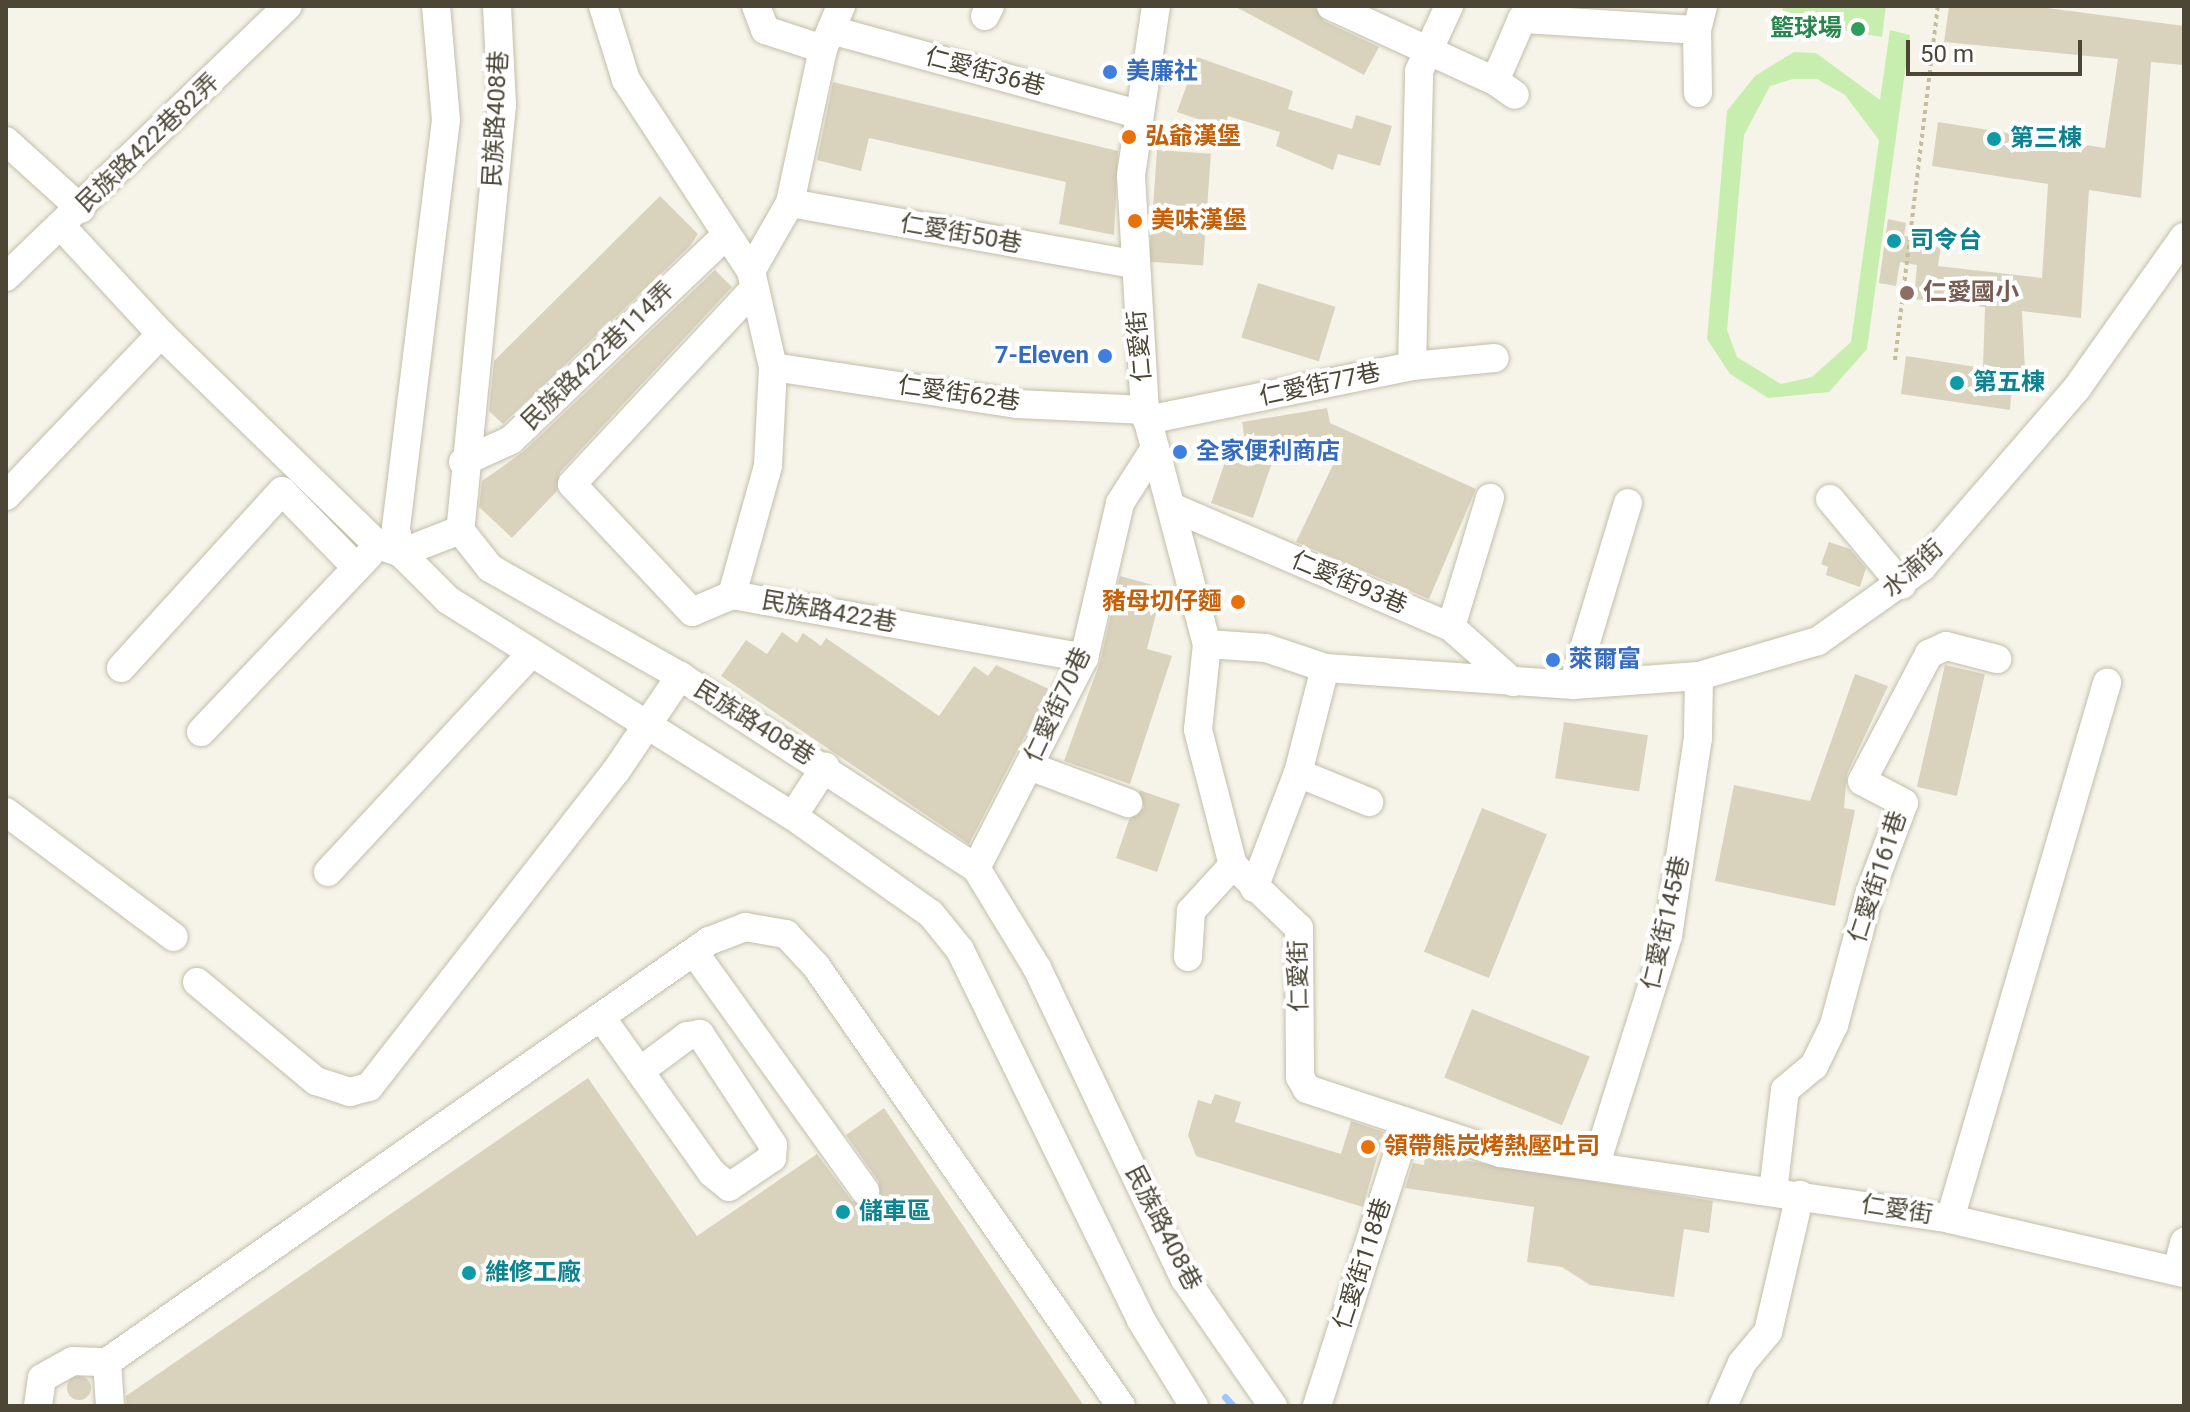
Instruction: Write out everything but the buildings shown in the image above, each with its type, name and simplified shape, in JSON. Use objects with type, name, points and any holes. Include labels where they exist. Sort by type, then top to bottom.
[{"type":"street","name":"民族路422巷82弄","points":[[6,277],[72,218],[288,6]]},
{"type":"street","name":"民族路408巷","points":[[389,549],[396,530],[446,120],[436,6]]},
{"type":"street","name":"民族路408巷","points":[[497,6],[502,105],[463,462],[460,530],[490,568],[680,676],[825,767],[976,868],[1037,968],[1185,1279],[1273,1406]]},
{"type":"street","name":"民族路422巷","points":[[603,6],[626,80],[671,141],[751,281],[773,367],[768,466],[732,595],[1084,658]]},
{"type":"street","name":"仁愛街36巷","points":[[756,6],[765,30],[832,28],[1139,114]]},
{"type":"street","name":"仁愛街","points":[[1156,6],[1139,114],[1133,264],[1146,415],[1207,644],[1198,730],[1233,865],[1299,928],[1300,1077],[1307,1089],[1500,1153],[1596,1164],[1950,1219],[2180,1272]]},
{"type":"street","points":[[1331,6],[1428,56],[1505,88],[1522,19],[1700,18],[1698,93]]},
{"type":"street","points":[[1412,366],[1419,71],[1449,6]]},
{"type":"street","points":[[732,595],[692,612],[572,484],[751,281],[790,203],[832,28]]},
{"type":"street","points":[[6,141],[72,218],[161,334],[389,549],[448,600],[646,728],[793,816],[931,914],[960,950],[1141,1320],[1194,1406]]},
{"type":"street","name":"仁愛街50巷","points":[[790,203],[1133,264]]},
{"type":"street","name":"民族路422巷114弄","points":[[463,462],[511,440],[724,237]]},
{"type":"street","name":"水湳街","points":[[1207,644],[1266,648],[1325,668],[1573,685],[1699,676],[1818,641],[1902,585],[2077,388],[2184,237]]},
{"type":"street","points":[[6,496],[161,334]]},
{"type":"street","name":"仁愛街77巷","points":[[1146,415],[1412,366],[1495,358]]},
{"type":"street","name":"仁愛街62巷","points":[[773,367],[1018,404],[1146,415]]},
{"type":"street","name":"仁愛街70巷","points":[[976,868],[1084,658],[1120,503],[1155,448]]},
{"type":"street","points":[[121,668],[282,491],[357,568]]},
{"type":"street","points":[[1451,627],[1490,498]]},
{"type":"street","points":[[1830,499],[1902,585]]},
{"type":"street","points":[[1573,685],[1628,503]]},
{"type":"street","name":"仁愛街93巷","points":[[1172,507],[1451,627],[1513,682]]},
{"type":"street","points":[[201,732],[357,568],[389,549],[460,530]]},
{"type":"street","name":"仁愛街161巷","points":[[1723,1406],[1742,1363],[1768,1332],[1787,1194],[1785,1090],[1814,1066],[1834,1025],[1869,895],[1904,803],[1862,781],[1929,654],[1946,646],[1997,659]]},
{"type":"street","points":[[328,872],[530,655]]},
{"type":"street","points":[[1254,888],[1298,773],[1325,668]]},
{"type":"street","points":[[197,982],[316,1081],[350,1092],[369,1087],[646,728],[680,676]]},
{"type":"street","name":"仁愛街145巷","points":[[1596,1164],[1668,936],[1698,738],[1699,676]]},
{"type":"street","points":[[1950,1219],[2107,683]]},
{"type":"street","points":[[1029,766],[1128,803]]},
{"type":"street","points":[[793,816],[825,767]]},
{"type":"street","points":[[1298,773],[1369,802]]},
{"type":"street","points":[[6,812],[174,937]]},
{"type":"street","points":[[1188,957],[1191,911],[1233,865]]},
{"type":"street","points":[[38,1406],[42,1378],[73,1361],[107,1362],[694,952],[745,927],[786,934],[816,966],[1121,1406]]},
{"type":"street","points":[[694,952],[865,1191]]},
{"type":"street","points":[[601,1017],[640,1071],[729,1187],[772,1158],[773,1145],[700,1034],[687,1036],[640,1071]]},
{"type":"street","name":"仁愛街118巷","points":[[1317,1406],[1408,1122]]},
{"type":"street","points":[[2180,1272],[2184,1242]]},
{"type":"street","points":[[107,1362],[110,1406]]},
{"type":"path","points":[[1895,360],[1938,6]]},
{"type":"green space","name":"籃球場","points":[[1783,6],[1886,6],[1882,37],[1782,20]]},
{"type":"green space","points":[[1890,30],[1910,35],[1867,349],[1829,392],[1768,398],[1730,374],[1707,339],[1727,111],[1755,76],[1794,52],[1816,53],[1880,100]],"holes":[[[1793,79],[1817,79],[1845,95],[1879,140],[1851,342],[1812,377],[1781,384],[1737,357],[1727,330],[1744,135],[1770,86]]]},
{"type":"waterway","points":[[1225,1397],[1233,1406]]},
{"type":"place","name":"籃球場","points":[[1858,29]]},
{"type":"place","name":"美廉社","points":[[1110,72]]},
{"type":"place","name":"弘爺漢堡","points":[[1129,137]]},
{"type":"place","name":"第三棟","points":[[1994,139]]},
{"type":"place","name":"美味漢堡","points":[[1135,221]]},
{"type":"place","name":"司令台","points":[[1894,241]]},
{"type":"place","name":"仁愛國小","points":[[1907,293]]},
{"type":"place","name":"7-Eleven","points":[[1105,356]]},
{"type":"place","name":"第五棟","points":[[1957,383]]},
{"type":"place","name":"全家便利商店","points":[[1180,452]]},
{"type":"place","name":"豬母切仔麵","points":[[1238,602]]},
{"type":"place","name":"萊爾富","points":[[1553,660]]},
{"type":"place","name":"領帶熊炭烤熱壓吐司","points":[[1368,1147]]},
{"type":"place","name":"儲車區","points":[[843,1212]]},
{"type":"place","name":"維修工廠","points":[[469,1273]]}]
